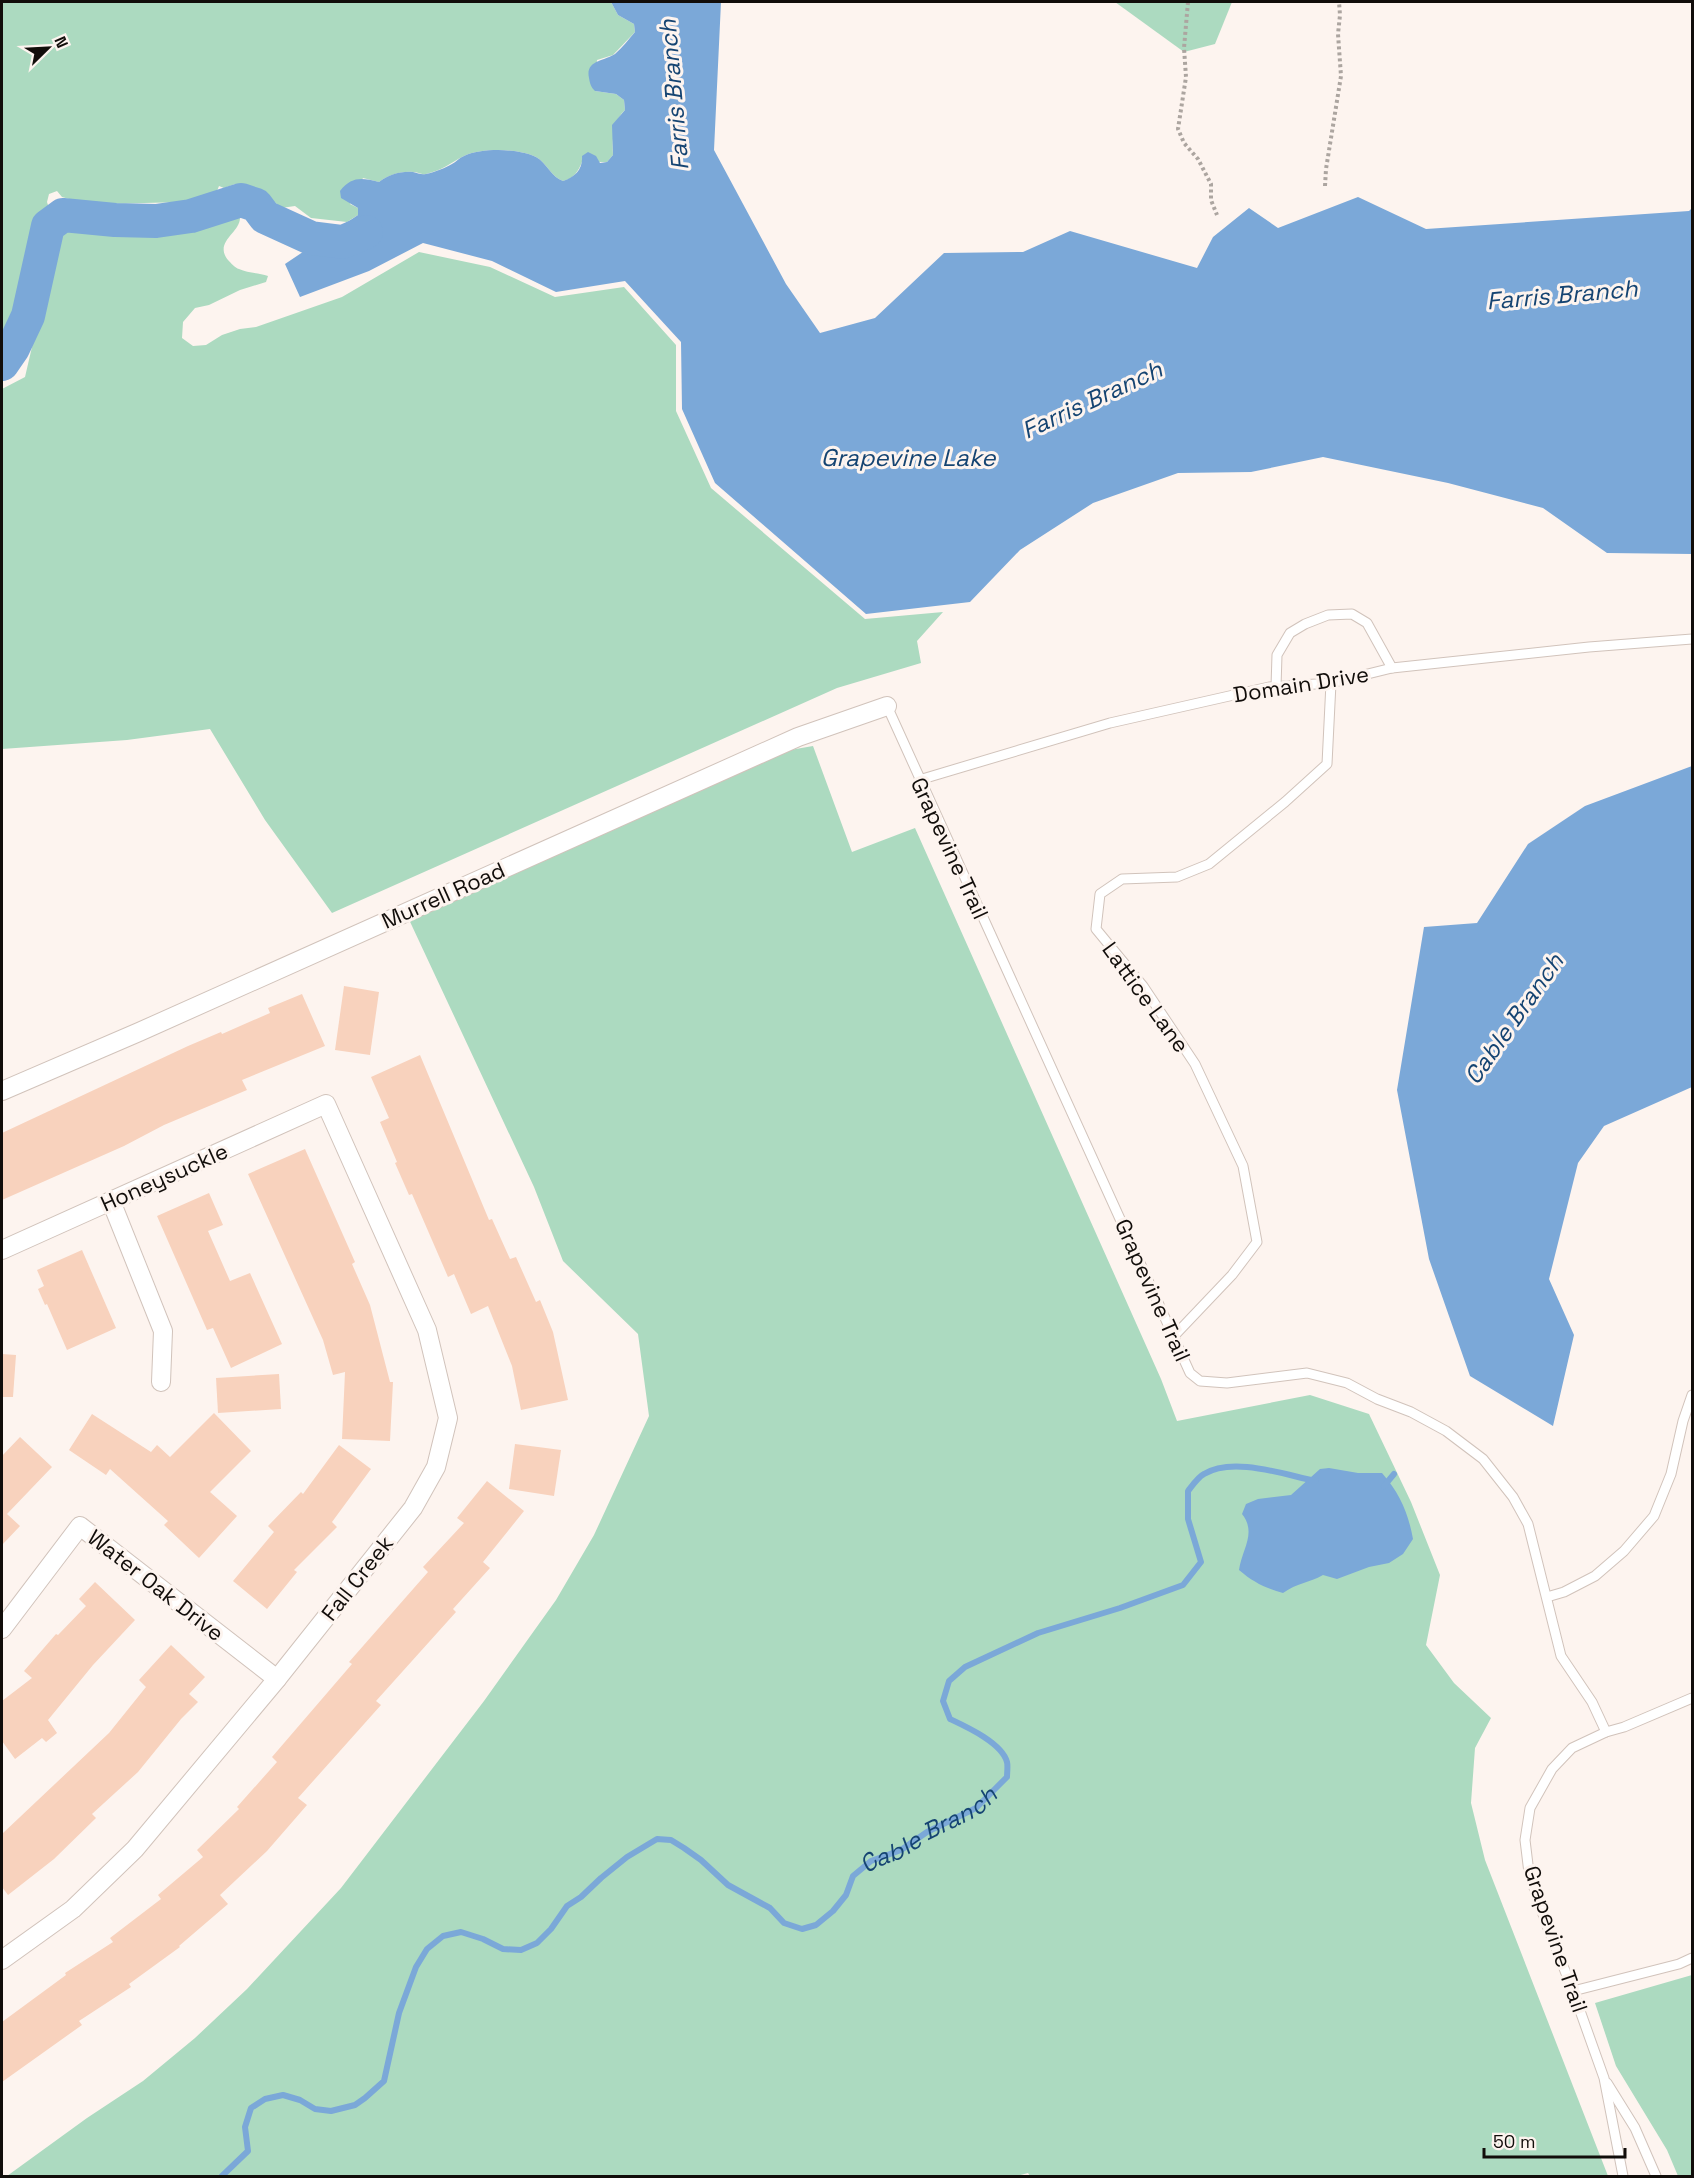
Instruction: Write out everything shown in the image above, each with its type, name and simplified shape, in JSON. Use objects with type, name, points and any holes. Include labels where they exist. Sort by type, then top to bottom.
[{"type":"street","name":"Murrell Road","points":[[2,1091],[798,737],[887,706]]},
{"type":"street","name":"Honeysuckle","points":[[2,1250],[327,1104]]},
{"type":"street","name":"Fall Creek","points":[[2,1960],[73,1910],[135,1849],[277,1679],[413,1508],[436,1467],[448,1418],[427,1330],[327,1104]]},
{"type":"street","points":[[111,1201],[163,1331],[161,1382]]},
{"type":"street","name":"Water Oak Drive","points":[[2,1629],[80,1526],[277,1679]]},
{"type":"lane","points":[[1276,687],[1277,655],[1290,633],[1328,615],[1352,614],[1367,623],[1392,668]]},
{"type":"lane","name":"Domain Drive","points":[[919,780],[1110,723],[1276,687],[1331,683],[1392,668],[1589,647],[1692,639]]},
{"type":"lane","name":"Lattice Lane","points":[[1174,1336],[1232,1275],[1257,1242],[1252,1209],[1244,1166],[1196,1064],[1143,986],[1096,929],[1100,894],[1122,879],[1177,877],[1209,864],[1285,802],[1327,764],[1331,683]]},
{"type":"lane","name":"Grapevine Trail","points":[[887,706],[1190,1373],[1200,1381],[1227,1383],[1307,1373],[1347,1383],[1377,1399],[1411,1412],[1446,1431],[1484,1460],[1513,1497],[1528,1524],[1560,1656],[1592,1702],[1606,1732]]},
{"type":"lane","points":[[1547,1597],[1564,1592],[1595,1576],[1624,1551],[1654,1516],[1671,1474],[1683,1421],[1692,1395]]},
{"type":"lane","name":"Grapevine Trail","points":[[1623,2176],[1604,2078],[1529,1873],[1525,1840],[1530,1808],[1552,1769],[1572,1748],[1692,1698]]},
{"type":"lane","points":[[1573,1991],[1679,1965],[1692,1958]]},
{"type":"lane","points":[[1604,2078],[1635,2128],[1656,2176]]},
{"type":"path","points":[[1188,2],[1184,48],[1186,77],[1178,129],[1184,144],[1198,159],[1211,184],[1211,200],[1218,215]]},
{"type":"path","points":[[1325,186],[1341,76],[1338,34],[1339,2]]},
{"type":"green space","points":[[2,2],[611,2],[618,15],[634,24],[635,32],[613,55],[597,60],[595,91],[616,94],[624,100],[625,110],[618,119],[614,131],[613,155],[607,162],[582,162],[575,174],[563,181],[540,160],[528,154],[490,150],[471,153],[426,174],[399,173],[379,182],[363,178],[350,204],[358,208],[358,215],[347,222],[311,218],[295,206],[281,208],[271,200],[249,190],[244,184],[224,188],[219,186],[217,191],[184,202],[104,204],[82,209],[75,205],[73,200],[62,197],[57,191],[49,194],[47,202],[49,208],[36,231],[21,301],[16,305],[2,338]]},
{"type":"green space","points":[[1115,2],[1232,2],[1215,44],[1184,52]]},
{"type":"green space","points":[[233,213],[239,213],[240,219],[226,241],[224,253],[228,260],[238,268],[268,276],[266,282],[240,290],[209,305],[195,308],[183,322],[182,338],[193,346],[206,345],[222,335],[256,327],[342,297],[419,252],[490,267],[555,297],[624,287],[676,345],[676,411],[711,488],[865,619],[943,612],[917,641],[921,663],[837,688],[332,913],[265,820],[210,729],[127,740],[2,749],[2,389],[25,377],[52,251],[59,234],[75,230],[132,236],[168,233],[204,225]]},
{"type":"green space","points":[[813,746],[852,852],[915,828],[1161,1379],[1177,1421],[1310,1395],[1369,1414],[1411,1502],[1440,1575],[1426,1645],[1454,1683],[1491,1718],[1475,1748],[1471,1803],[1485,1860],[1608,2176],[1030,2176],[1028,2173],[1017,2176],[7,2176],[143,2081],[195,2038],[247,1989],[341,1888],[484,1701],[556,1600],[594,1535],[649,1416],[638,1334],[563,1261],[534,1187],[405,911],[790,750]]},
{"type":"green space","points":[[1692,1975],[1692,2176],[1678,2176],[1667,2150],[1616,2066],[1595,2003]]},
{"type":"water","name":"Grapevine Lake","points":[[611,2],[721,2],[714,150],[786,284],[820,333],[875,318],[944,253],[1023,252],[1070,231],[1197,268],[1213,237],[1249,208],[1278,228],[1358,197],[1426,229],[1689,211],[1692,208],[1692,554],[1607,553],[1543,508],[1448,483],[1323,457],[1251,472],[1178,473],[1093,503],[1020,550],[970,602],[866,614],[715,483],[682,409],[681,342],[625,281],[556,292],[492,261],[423,243],[369,271],[300,297],[285,264],[358,215],[358,208],[341,198],[340,191],[344,186],[358,179],[379,182],[390,175],[403,172],[426,174],[446,167],[471,153],[490,150],[520,152],[536,157],[563,181],[577,172],[582,156],[588,152],[596,156],[600,163],[607,162],[613,155],[612,125],[625,110],[624,100],[616,94],[595,91],[590,84],[589,72],[593,64],[615,54],[635,32],[634,24],[618,15]]},
{"type":"water","points":[[1692,766],[1692,1087],[1604,1126],[1578,1163],[1549,1279],[1574,1335],[1553,1426],[1470,1376],[1429,1259],[1397,1090],[1424,927],[1477,923],[1528,844],[1585,806]]},
{"type":"water","points":[[1329,1468],[1358,1473],[1382,1473],[1394,1488],[1406,1512],[1411,1529],[1413,1539],[1403,1554],[1389,1563],[1369,1567],[1337,1579],[1323,1575],[1283,1593],[1260,1584],[1239,1570],[1248,1535],[1246,1521],[1242,1514],[1246,1504],[1258,1499],[1291,1495],[1320,1469]]},
{"type":"building","points":[[344,986],[379,992],[370,1055],[335,1050]]},
{"type":"building","points":[[302,994],[325,1046],[242,1080],[247,1090],[164,1125],[124,1146],[2,1200],[2,1133],[188,1046],[270,1013],[268,1008]]},
{"type":"building","points":[[420,1055],[489,1220],[492,1219],[510,1259],[516,1257],[536,1302],[540,1300],[553,1332],[568,1400],[521,1410],[512,1366],[488,1306],[471,1314],[454,1274],[448,1277],[412,1194],[409,1195],[395,1163],[397,1162],[380,1122],[389,1118],[371,1077]]},
{"type":"building","points":[[305,1149],[355,1262],[352,1264],[370,1305],[390,1382],[393,1382],[390,1441],[342,1439],[345,1372],[333,1375],[323,1340],[248,1174]]},
{"type":"building","points":[[209,1193],[223,1225],[208,1231],[230,1281],[250,1273],[282,1344],[231,1368],[213,1328],[207,1330],[157,1216]]},
{"type":"building","points":[[82,1250],[116,1328],[67,1350],[38,1289],[44,1286],[37,1270]]},
{"type":"building","points":[[2,1354],[16,1355],[13,1397],[2,1397]]},
{"type":"building","points":[[279,1374],[281,1409],[218,1413],[216,1378]]},
{"type":"building","points":[[214,1413],[251,1451],[210,1492],[237,1516],[199,1558],[164,1525],[168,1521],[110,1469],[106,1475],[69,1450],[92,1414],[151,1452],[157,1445],[170,1457]]},
{"type":"building","points":[[20,1437],[52,1467],[7,1514],[20,1526],[2,1545],[2,1456]]},
{"type":"building","points":[[515,1444],[561,1450],[554,1496],[509,1489]]},
{"type":"building","points":[[339,1445],[371,1469],[332,1522],[337,1527],[294,1570],[297,1572],[267,1609],[233,1581],[274,1532],[268,1526],[301,1492],[303,1494]]},
{"type":"building","points":[[487,1481],[524,1511],[483,1562],[490,1568],[453,1609],[456,1612],[376,1701],[381,1705],[298,1798],[307,1805],[267,1851],[220,1895],[228,1904],[180,1947],[129,1984],[131,1987],[79,2021],[82,2025],[2,2082],[2,2022],[66,1975],[65,1973],[113,1942],[110,1938],[161,1899],[158,1895],[203,1857],[197,1850],[239,1809],[237,1807],[277,1762],[272,1757],[352,1664],[349,1662],[428,1572],[423,1567],[464,1523],[457,1518]]},
{"type":"building","points":[[95,1582],[135,1620],[93,1665],[48,1720],[57,1733],[46,1742],[42,1738],[15,1759],[2,1741],[2,1701],[32,1678],[24,1671],[56,1634],[58,1635],[86,1606],[79,1599]]},
{"type":"building","points":[[171,1645],[205,1677],[189,1694],[198,1702],[181,1719],[138,1772],[92,1814],[96,1818],[54,1859],[8,1895],[2,1887],[2,1834],[109,1733],[146,1687],[139,1680]]},
{"type":"waterway","points":[[2,364],[13,348],[28,316],[48,226],[63,215],[156,221],[191,216],[241,200],[256,205],[265,217],[311,238],[343,242],[366,232]]},
{"type":"waterway","name":"Cable Branch","points":[[222,2176],[248,2151],[245,2127],[251,2108],[265,2099],[283,2095],[300,2100],[315,2109],[331,2111],[355,2105],[384,2081],[399,2013],[416,1967],[427,1949],[443,1936],[461,1932],[503,1949],[521,1950],[537,1943],[551,1929],[567,1906],[581,1897],[627,1857],[657,1839],[671,1840],[684,1848],[728,1885],[770,1908],[784,1923],[802,1929],[816,1925],[833,1911],[846,1895],[853,1876],[871,1861],[901,1850],[927,1832],[976,1808],[1007,1777],[1007,1762],[998,1748],[983,1736],[950,1719],[943,1701],[949,1681],[965,1667],[1038,1633],[1120,1608],[1183,1585],[1201,1562],[1188,1519],[1188,1491],[1204,1474],[1216,1469],[1244,1467],[1275,1471],[1316,1481]]},
{"type":"waterway","name":"Cable Branch","points":[[1384,1486],[1394,1474]]},
{"type":"water label","name":"Farris Branch","points":[[674,95]]},
{"type":"water label","name":"Farris Branch","points":[[1562,295]]},
{"type":"water label","name":"Farris Branch","points":[[1092,400]]}]
